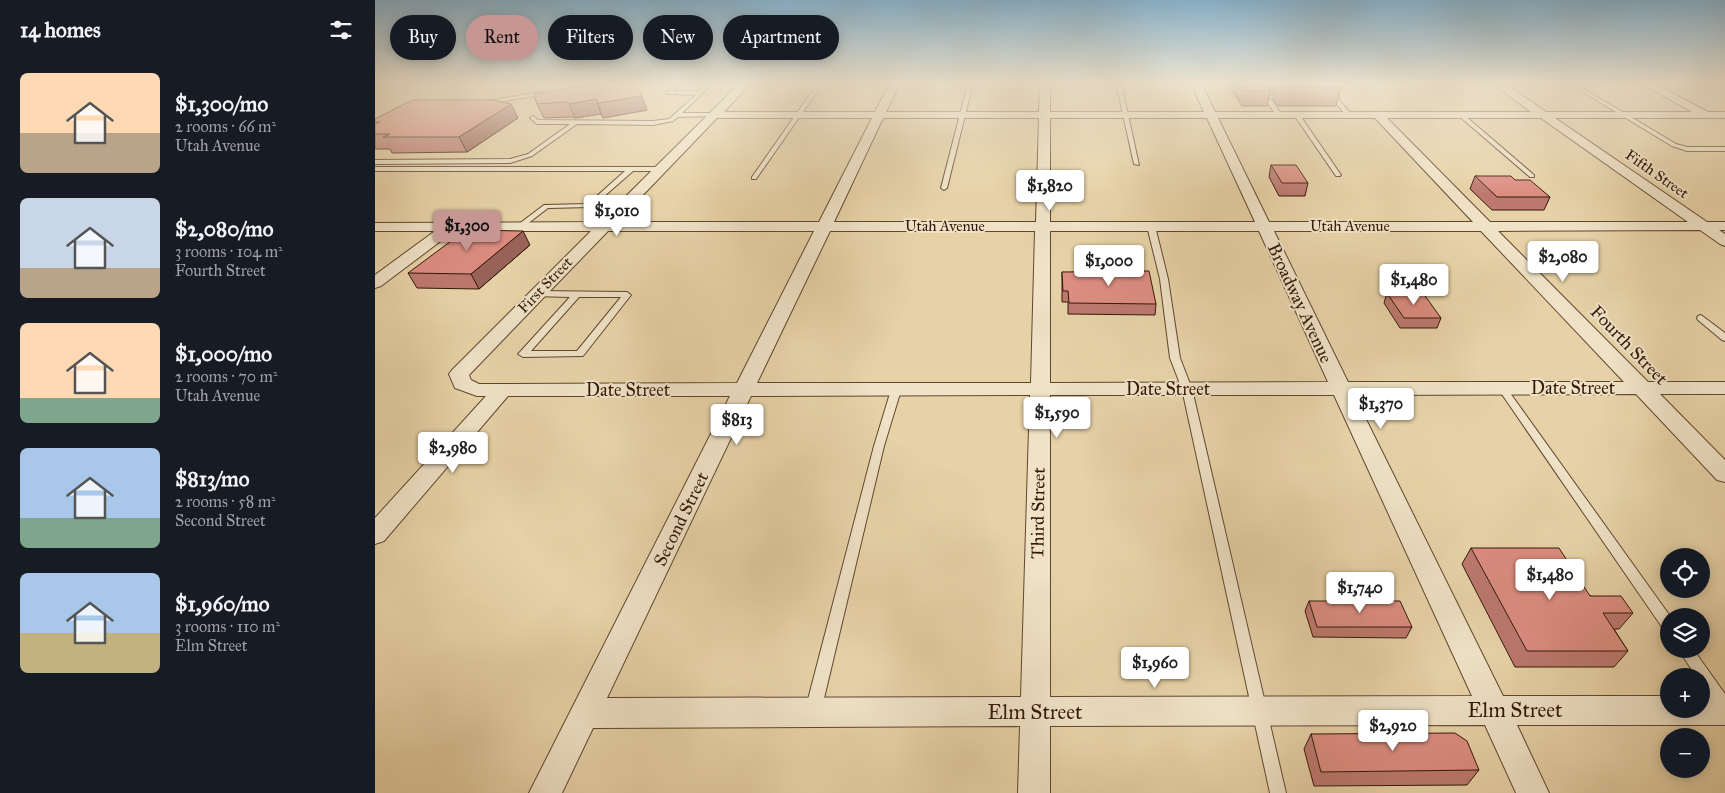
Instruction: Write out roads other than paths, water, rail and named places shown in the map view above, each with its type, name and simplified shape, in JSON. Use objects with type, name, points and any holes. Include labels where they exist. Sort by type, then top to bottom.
[{"type":"street","name":"First Street","points":[[463,384],[459,374],[710,120]]},
{"type":"street","name":"Second Street","points":[[545,793],[878,120]]},
{"type":"street","name":"Third Street","points":[[1034,793],[1044,120]]},
{"type":"street","name":"Broadway Avenue","points":[[1213,120],[1533,793]]},
{"type":"street","name":"Fourth Street","points":[[1384,120],[1725,474]]},
{"type":"street","name":"Fifth Street","points":[[1550,120],[1725,241]]},
{"type":"street","name":"Utah Avenue","points":[[375,227],[1725,226]]},
{"type":"street","points":[[375,282],[450,227]]},
{"type":"street","name":"Date Street","points":[[463,384],[477,390],[1725,388]]},
{"type":"street","points":[[375,534],[503,390]]},
{"type":"street","name":"Elm Street","points":[[585,713],[1725,710]]},
{"type":"lane","points":[[535,120],[537,122],[575,123],[653,123],[671,120]]},
{"type":"lane","points":[[754,178],[795,120]]},
{"type":"lane","points":[[944,188],[962,120]]},
{"type":"lane","points":[[1126,120],[1137,164]]},
{"type":"lane","points":[[1300,120],[1338,176]]},
{"type":"lane","points":[[1467,120],[1532,176]]},
{"type":"lane","points":[[1632,120],[1687,149],[1725,149]]},
{"type":"lane","points":[[375,162],[509,161],[530,155],[575,123]]},
{"type":"lane","points":[[375,169],[662,169]]},
{"type":"lane","points":[[522,226],[546,206],[590,206],[631,169]]},
{"type":"lane","points":[[1151,226],[1164,279],[1175,358],[1187,389],[1277,793]]},
{"type":"lane","points":[[536,294],[577,294],[627,295],[579,354],[523,354],[577,294]]},
{"type":"lane","points":[[1701,318],[1725,338]]},
{"type":"lane","points":[[1502,388],[1660,613]]},
{"type":"lane","points":[[813,712],[879,446],[897,390]]},
{"type":"lane","points":[[1691,658],[1725,706]]}]
